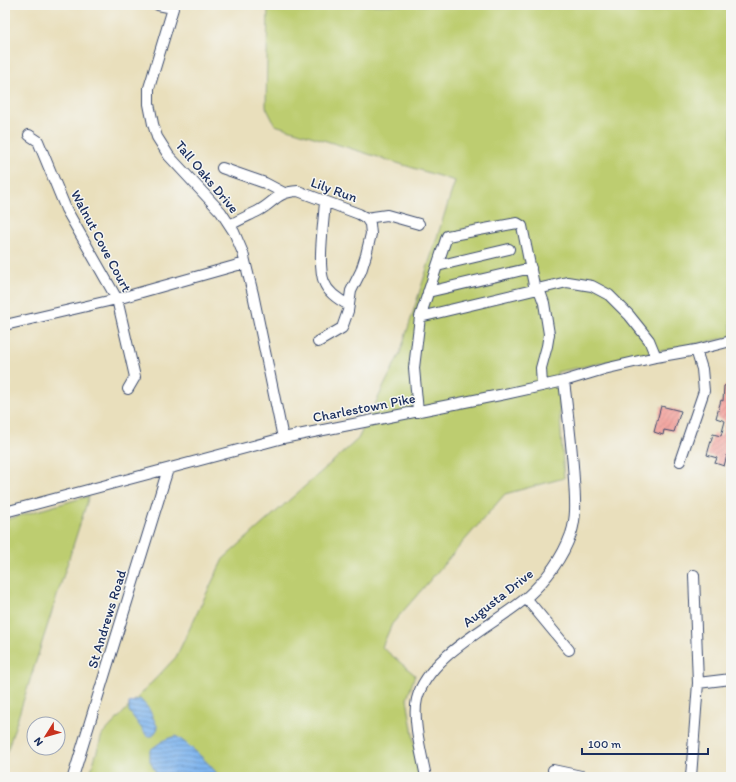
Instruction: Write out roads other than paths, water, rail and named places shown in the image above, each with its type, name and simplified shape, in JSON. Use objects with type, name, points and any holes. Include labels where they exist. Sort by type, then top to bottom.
[{"type":"street","points":[[158,5],[173,6]]},
{"type":"street","name":"Tall Oaks Drive","points":[[173,6],[149,88],[149,104],[153,124],[157,137],[169,156],[221,212],[237,239],[253,294],[283,438]]},
{"type":"street","name":"Walnut Cove Court","points":[[29,135],[38,141],[66,209],[117,299],[135,377],[128,390]]},
{"type":"street","points":[[222,168],[265,183],[284,192],[259,210],[230,225]]},
{"type":"street","name":"Lily Run","points":[[284,192],[298,191],[348,209],[366,218],[370,224],[371,234],[361,271],[351,291],[349,305],[342,328],[318,342]]},
{"type":"street","points":[[325,201],[321,272],[324,284],[337,299],[349,305]]},
{"type":"street","points":[[366,218],[387,215],[419,224]]},
{"type":"street","points":[[418,412],[414,368],[420,317],[448,236],[517,223],[522,226],[537,290],[544,303],[548,334],[547,346],[541,368],[542,386]]},
{"type":"street","points":[[437,266],[509,249]]},
{"type":"street","points":[[5,325],[117,299],[245,263]]},
{"type":"street","points":[[428,292],[531,268]]},
{"type":"street","points":[[420,317],[567,282],[592,286],[609,295],[629,315],[649,340],[656,357]]},
{"type":"street","name":"Charlestown Pike","points":[[5,512],[283,438],[542,386],[604,369],[656,357],[696,350],[731,341]]},
{"type":"street","points":[[680,461],[704,391],[702,369],[696,350]]},
{"type":"street","name":"Augusta Drive","points":[[426,777],[416,722],[417,700],[426,679],[434,667],[447,655],[526,598],[547,577],[558,562],[567,545],[576,518],[572,445],[564,381]]},
{"type":"street","name":"St Andrews Road","points":[[73,777],[168,469]]},
{"type":"street","points":[[691,777],[698,683],[694,575]]},
{"type":"street","points":[[526,598],[569,650]]},
{"type":"street","points":[[698,683],[731,679]]},
{"type":"street","points":[[553,770],[586,777]]},
{"type":"water","points":[[140,699],[149,709],[158,728],[153,736],[147,736],[129,711],[129,703]]},
{"type":"water","points":[[176,736],[200,755],[220,777],[158,777],[150,761],[150,750],[164,740]]}]
